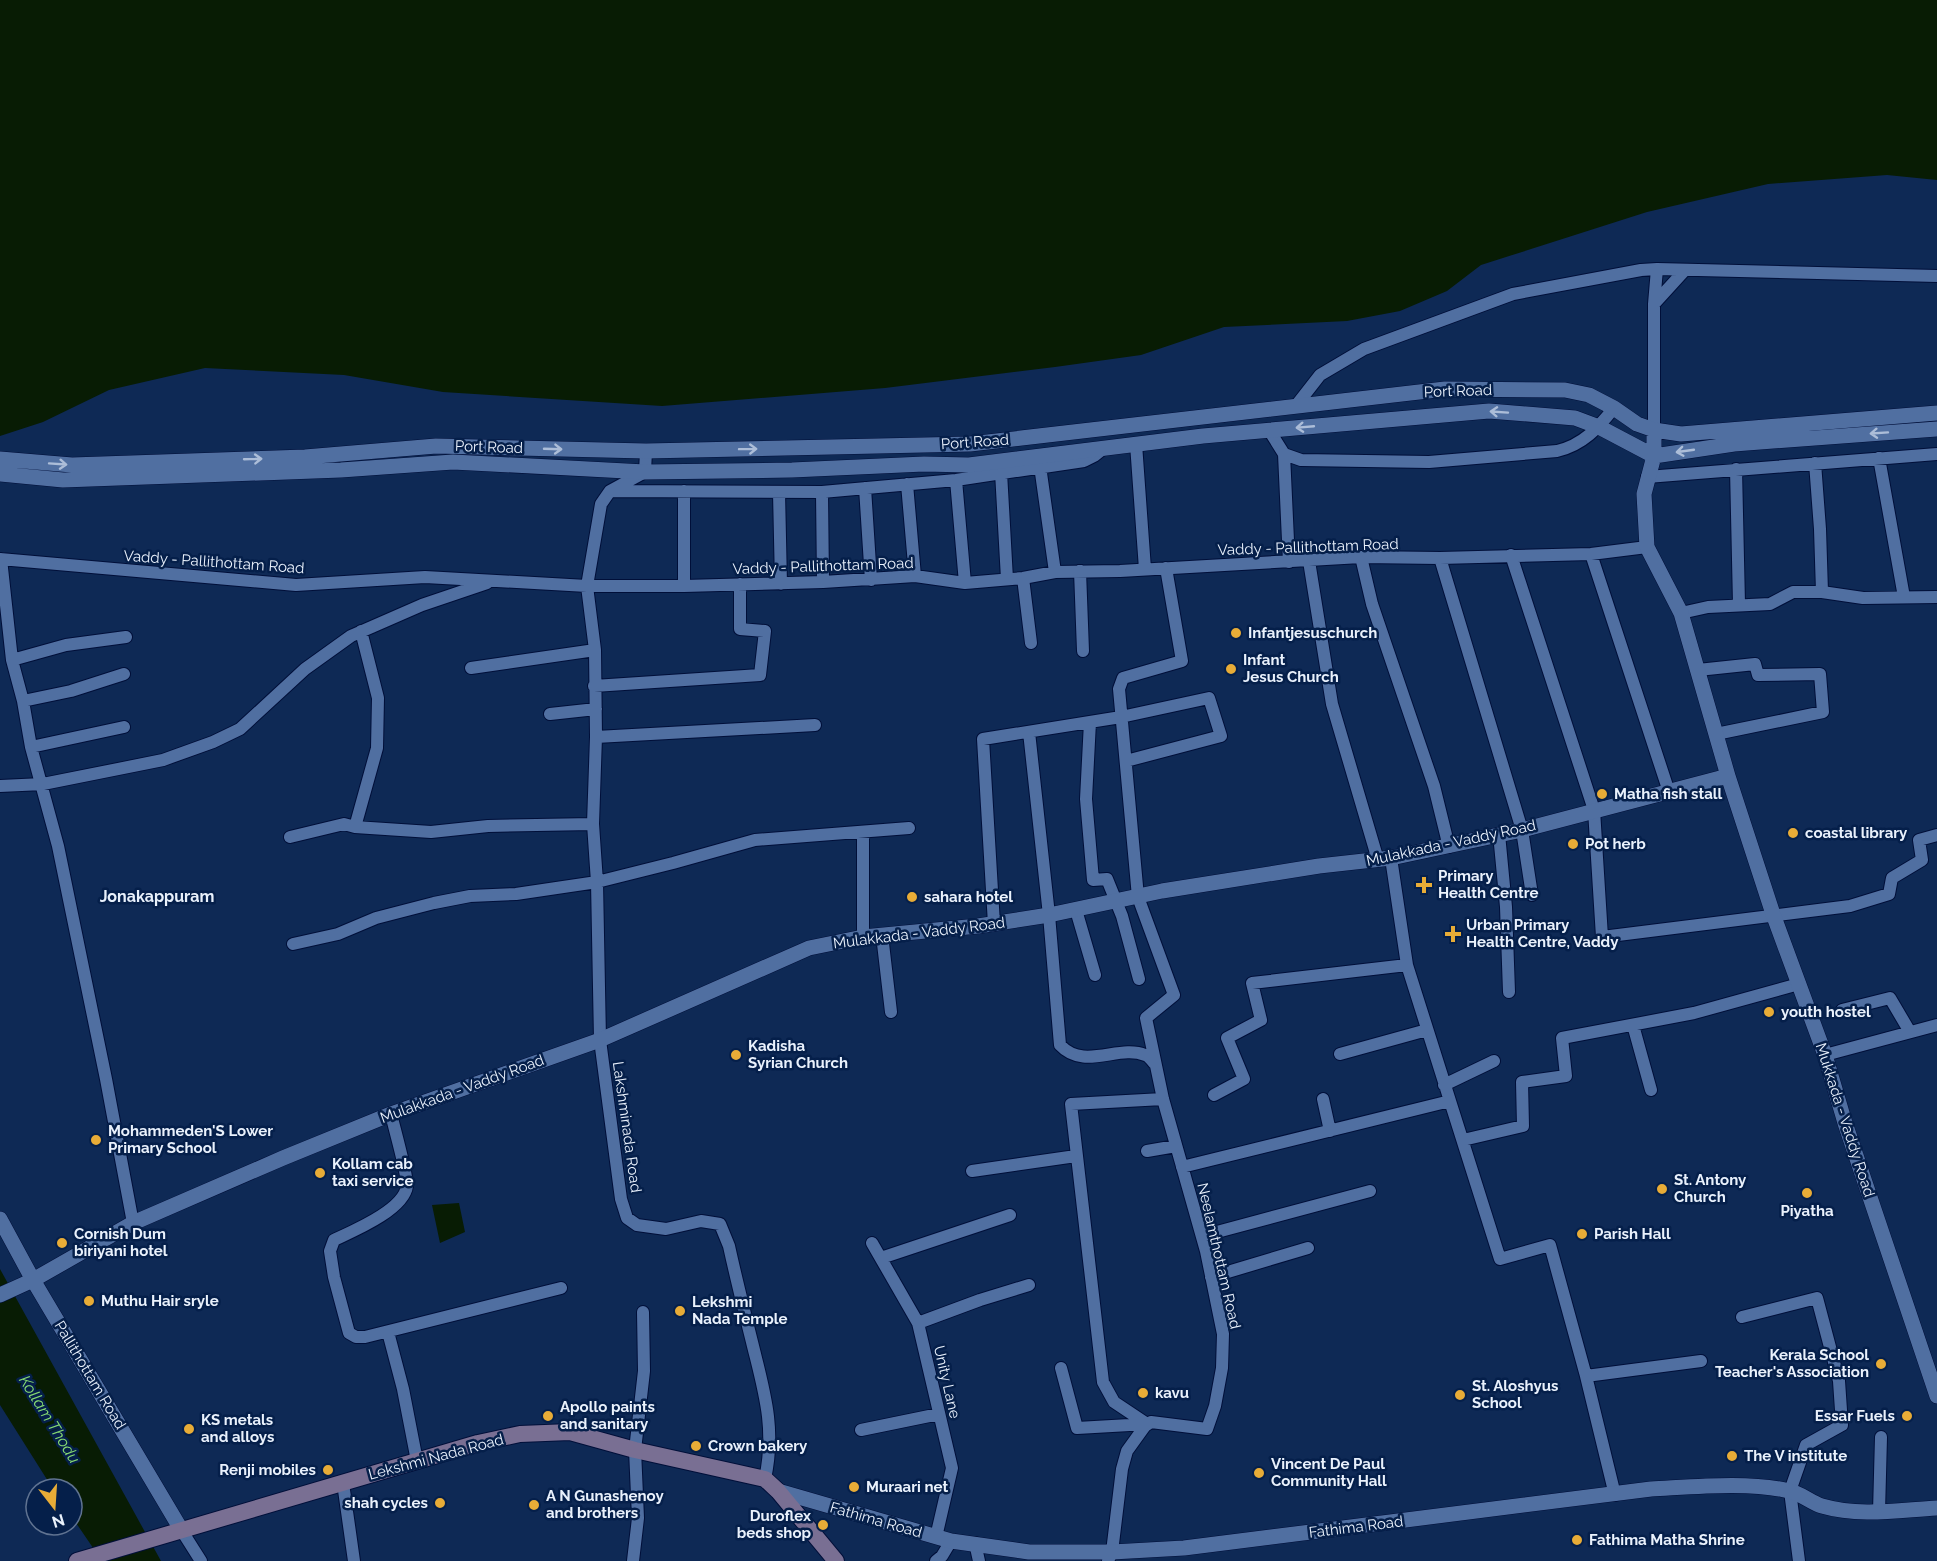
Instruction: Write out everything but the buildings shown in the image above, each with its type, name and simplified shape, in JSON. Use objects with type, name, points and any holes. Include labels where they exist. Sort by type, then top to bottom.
[{"type":"main road","name":"Lekshmi Nada Road","points":[[77,1561],[478,1443],[520,1434],[570,1432],[635,1450],[765,1479]]},
{"type":"main road","points":[[765,1479],[778,1491],[836,1561]]},
{"type":"street","points":[[1647,547],[1644,494],[1654,456],[1654,304],[1657,269]]},
{"type":"street","points":[[1295,407],[1320,375],[1364,349],[1513,294],[1657,269],[1937,276]]},
{"type":"street","points":[[1654,304],[1685,270]]},
{"type":"street","name":"Port Road","points":[[0,459],[83,464],[305,457],[436,446],[646,451],[970,444],[1445,389],[1564,390],[1589,395],[1614,408],[1637,424],[1654,430],[1681,434],[1937,413]]},
{"type":"street","points":[[1284,454],[1301,460],[1430,462],[1557,451],[1571,448],[1586,439],[1614,408]]},
{"type":"street","name":"Port Road","points":[[0,474],[63,480],[341,470],[453,462],[645,472],[792,470],[924,464],[969,465],[1105,447],[1489,411],[1575,418],[1599,427],[1654,456]]},
{"type":"street","points":[[1654,456],[1734,444],[1937,429]]},
{"type":"street","points":[[1269,430],[1284,454],[1289,562]]},
{"type":"street","points":[[1136,444],[1145,569]]},
{"type":"street","points":[[610,491],[822,492],[956,480],[1084,460],[1094,456],[1105,447]]},
{"type":"street","points":[[600,1040],[597,882],[593,824],[596,737],[595,650],[587,585],[602,504],[610,491],[645,472],[646,451]]},
{"type":"street","points":[[1647,477],[1937,454]]},
{"type":"street","points":[[1879,458],[1904,597]]},
{"type":"street","points":[[1815,463],[1821,529],[1822,592]]},
{"type":"street","points":[[1040,466],[1055,572]]},
{"type":"street","points":[[1736,469],[1739,604]]},
{"type":"street","points":[[1001,472],[1007,579]]},
{"type":"street","points":[[956,480],[965,583]]},
{"type":"street","points":[[907,484],[915,576]]},
{"type":"street","points":[[865,488],[871,580]]},
{"type":"street","points":[[684,491],[684,586]]},
{"type":"street","points":[[779,492],[781,584]]},
{"type":"street","points":[[822,492],[823,582]]},
{"type":"street","name":"Vaddy - Pallithottam Road","points":[[1,559],[296,585],[425,577],[587,585],[684,586],[781,584],[915,576],[965,583],[1023,578],[1055,572],[1361,557],[1440,558],[1591,554],[1647,547]]},
{"type":"street","name":"Mukkada - Vaddy Road","points":[[1647,547],[1681,613],[1728,776],[1773,914],[1825,1055],[1845,1123],[1937,1396]]},
{"type":"street","points":[[1591,554],[1669,792]]},
{"type":"street","points":[[1511,555],[1594,810],[1602,937],[1850,906],[1889,894],[1892,878],[1923,860],[1919,840],[1937,835]]},
{"type":"street","points":[[1361,557],[1372,604],[1434,786],[1449,847]]},
{"type":"street","points":[[1440,558],[1522,830],[1532,895]]},
{"type":"street","points":[[1,559],[12,660],[23,701],[31,747],[43,783],[58,846],[133,1222]]},
{"type":"street","points":[[1309,561],[1332,704],[1384,859],[1407,965],[1500,1259],[1550,1245],[1586,1376],[1615,1495]]},
{"type":"street","points":[[1138,897],[1119,689],[1123,678],[1182,661],[1166,568]]},
{"type":"street","points":[[1080,571],[1083,651]]},
{"type":"street","points":[[1023,578],[1031,644]]},
{"type":"street","points":[[0,786],[43,783],[163,760],[213,742],[240,729],[305,669],[351,636],[422,605],[494,581]]},
{"type":"street","points":[[594,686],[760,675],[765,631],[740,629],[740,585]]},
{"type":"street","points":[[1681,613],[1708,607],[1770,604],[1793,592],[1822,592],[1863,598],[1937,597]]},
{"type":"street","points":[[355,827],[377,748],[378,698],[361,632]]},
{"type":"street","points":[[12,660],[66,645],[126,637]]},
{"type":"street","points":[[471,668],[595,650]]},
{"type":"street","points":[[1698,670],[1755,664],[1758,675],[1820,674],[1823,712],[1716,734]]},
{"type":"street","points":[[23,701],[71,691],[124,674]]},
{"type":"street","points":[[994,924],[983,739],[1121,717],[1209,698],[1221,736],[1126,761]]},
{"type":"street","points":[[550,714],[596,710]]},
{"type":"street","points":[[1090,722],[1086,799],[1093,880],[1107,879],[1138,979]]},
{"type":"street","points":[[596,737],[815,726]]},
{"type":"street","points":[[31,747],[124,727]]},
{"type":"street","points":[[1029,732],[1049,915],[1060,1045],[1067,1053],[1078,1056],[1131,1053],[1146,1055],[1155,1064]]},
{"type":"street","name":"Mulakkada - Vaddy Road","points":[[0,1295],[27,1283],[133,1222],[391,1114],[600,1040],[809,948],[863,937],[994,924],[1076,910],[1162,891],[1307,867],[1384,859],[1449,847],[1728,776]]},
{"type":"street","points":[[290,837],[344,824],[355,827],[431,832],[488,826],[593,824]]},
{"type":"street","points":[[293,944],[338,934],[376,918],[434,903],[470,896],[516,894],[597,882],[755,840],[909,828]]},
{"type":"street","points":[[863,832],[863,937]]},
{"type":"street","points":[[1499,834],[1506,907],[1509,992]]},
{"type":"street","name":"Neelamthottam Road","points":[[1138,897],[1174,995],[1146,1018],[1163,1099],[1202,1236],[1223,1334],[1222,1368],[1209,1426],[1203,1430],[1151,1422],[1147,1424]]},
{"type":"street","points":[[1076,910],[1095,975]]},
{"type":"street","points":[[882,936],[891,1012]]},
{"type":"street","points":[[1214,1095],[1244,1079],[1227,1038],[1261,1020],[1252,983],[1407,965]]},
{"type":"street","points":[[1463,1140],[1523,1126],[1522,1082],[1566,1076],[1562,1038],[1694,1013],[1799,984]]},
{"type":"street","points":[[1842,1010],[1890,998],[1910,1032]]},
{"type":"street","points":[[1633,1025],[1651,1090]]},
{"type":"street","points":[[1825,1055],[1937,1025]]},
{"type":"street","points":[[1340,1054],[1427,1030]]},
{"type":"street","name":"Lakshminada Road","points":[[600,1040],[621,1199],[627,1218],[637,1225],[666,1229],[701,1221],[720,1224],[729,1246],[766,1399],[770,1426],[770,1454],[765,1479]]},
{"type":"street","points":[[1444,1085],[1494,1061]]},
{"type":"street","points":[[1147,1424],[1114,1402],[1103,1382],[1071,1104],[1163,1099]]},
{"type":"street","points":[[1323,1099],[1330,1131]]},
{"type":"street","points":[[1182,1167],[1450,1101]]},
{"type":"street","points":[[391,1114],[407,1186],[402,1199],[376,1218],[334,1240],[330,1251],[334,1277],[349,1333],[356,1338],[365,1337],[561,1288]]},
{"type":"street","points":[[1146,1151],[1176,1146]]},
{"type":"street","points":[[972,1171],[1076,1156]]},
{"type":"street","points":[[1202,1236],[1370,1191]]},
{"type":"street","points":[[881,1258],[935,1242],[1010,1215]]},
{"type":"street","name":"Pallithottam Road","points":[[0,1219],[27,1283],[182,1530]]},
{"type":"street","name":"Unity Lane","points":[[872,1244],[918,1323],[952,1468],[936,1537]]},
{"type":"street","points":[[1211,1278],[1308,1248]]},
{"type":"street","points":[[918,1323],[980,1300],[1029,1286]]},
{"type":"street","points":[[1742,1317],[1817,1298],[1839,1381],[1842,1425],[1806,1445],[1790,1491],[1799,1561]]},
{"type":"street","points":[[633,1561],[638,1518],[635,1450],[644,1371],[643,1312]]},
{"type":"street","points":[[388,1332],[403,1389],[417,1461]]},
{"type":"street","points":[[1586,1376],[1701,1361]]},
{"type":"street","points":[[1060,1368],[1077,1428],[1147,1424]]},
{"type":"street","points":[[861,1430],[939,1414]]},
{"type":"street","points":[[1110,1557],[1122,1469],[1127,1451],[1147,1424]]},
{"type":"street","points":[[1879,1512],[1881,1437]]},
{"type":"street","points":[[343,1483],[354,1561]]},
{"type":"street","name":"Fathima Road","points":[[778,1491],[951,1541],[1029,1552],[1110,1557],[1651,1489],[1759,1487],[1790,1491],[1820,1506],[1856,1513],[1937,1508]]},
{"type":"street","points":[[182,1530],[201,1561]]},
{"type":"street","points":[[936,1561],[951,1541]]},
{"type":"street","points":[[975,1543],[980,1561]]},
{"type":"water","points":[[0,0],[1937,0],[1937,180],[1887,175],[1768,184],[1647,212],[1481,265],[1447,291],[1400,311],[1347,321],[1224,327],[1141,355],[1055,367],[885,388],[662,406],[443,392],[344,375],[205,368],[109,390],[43,422],[0,436]]},
{"type":"water","points":[[459,1203],[465,1232],[440,1243],[432,1205]]},
{"type":"water","name":"Kollam Thodu","points":[[0,1269],[161,1561],[102,1561],[84,1535],[84,1477],[45,1477],[0,1405]]},
{"type":"place","name":"Infantjesuschurch","points":[[1236,633]]},
{"type":"place","name":"Infant Jesus Church","points":[[1231,669]]},
{"type":"place","name":"Matha fish stall","points":[[1602,794]]},
{"type":"place","name":"coastal library","points":[[1793,833]]},
{"type":"place","name":"Pot herb","points":[[1573,844]]},
{"type":"place","name":"Primary Health Centre","points":[[1424,885]]},
{"type":"place","name":"sahara hotel","points":[[912,897]]},
{"type":"place","name":"Urban Primary Health Centre, Vaddy","points":[[1453,934]]},
{"type":"place","name":"youth hostel","points":[[1769,1012]]},
{"type":"place","name":"Kadisha Syrian Church","points":[[736,1055]]},
{"type":"place","name":"Mohammeden'S Lower Primary School","points":[[96,1140]]},
{"type":"place","name":"Kollam cab taxi service","points":[[320,1173]]},
{"type":"place","name":"St. Antony Church","points":[[1662,1189]]},
{"type":"place","name":"Piyatha","points":[[1807,1193]]},
{"type":"place","name":"Parish Hall","points":[[1582,1234]]},
{"type":"place","name":"Cornish Dum biriyani hotel","points":[[62,1243]]},
{"type":"place","name":"Muthu Hair sryle","points":[[89,1301]]},
{"type":"place","name":"Lekshmi Nada Temple","points":[[680,1311]]},
{"type":"place","name":"Kerala School Teacher's Association","points":[[1881,1364]]},
{"type":"place","name":"kavu","points":[[1143,1393]]},
{"type":"place","name":"St. Aloshyus School","points":[[1460,1395]]},
{"type":"place","name":"Apollo paints and sanitary","points":[[548,1416]]},
{"type":"place","name":"Essar Fuels","points":[[1907,1416]]},
{"type":"place","name":"KS metals and alloys","points":[[189,1429]]},
{"type":"place","name":"Crown bakery","points":[[696,1446]]},
{"type":"place","name":"The V institute","points":[[1732,1456]]},
{"type":"place","name":"Renji mobiles","points":[[328,1470]]},
{"type":"place","name":"Vincent De Paul Community Hall","points":[[1259,1473]]},
{"type":"place","name":"Muraari net","points":[[854,1487]]},
{"type":"place","name":"shah cycles","points":[[440,1503]]},
{"type":"place","name":"A N Gunashenoy and brothers","points":[[534,1505]]},
{"type":"place","name":"Duroflex beds shop","points":[[823,1525]]},
{"type":"place","name":"Fathima Matha Shrine","points":[[1577,1540]]},
{"type":"district","name":"Jonakappuram","points":[[157,896]]}]
